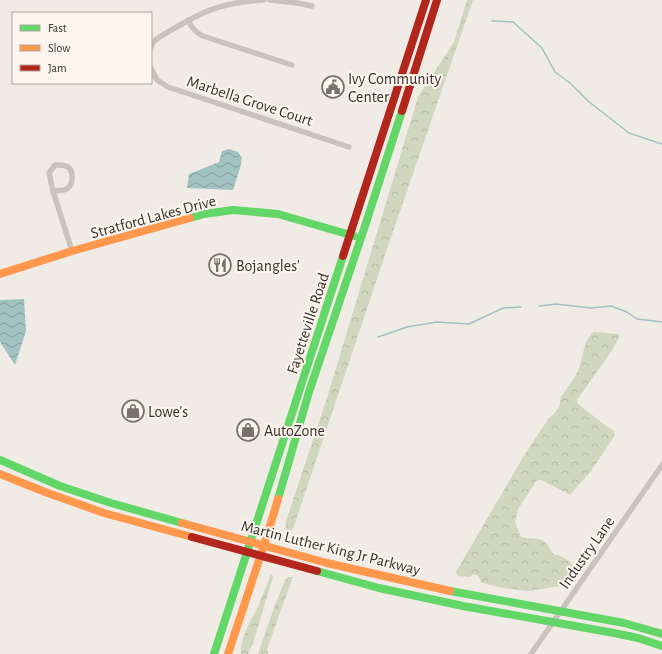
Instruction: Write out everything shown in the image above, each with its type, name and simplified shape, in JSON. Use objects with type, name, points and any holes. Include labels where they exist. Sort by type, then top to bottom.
[{"type":"main road","name":"Fayetteville Road","points":[[214,654],[426,0]]},
{"type":"main road","name":"Fayetteville Road","points":[[228,654],[264,545],[307,400],[361,238],[437,0]]},
{"type":"main road","name":"Stratford Lakes Drive","points":[[0,274],[72,251],[204,214],[233,210],[278,214],[361,238]]},
{"type":"main road","name":"Martin Luther King Jr Parkway","points":[[0,460],[60,486],[111,503],[327,563],[414,584],[624,623],[662,634]]},
{"type":"main road","name":"Martin Luther King Jr Parkway","points":[[0,474],[104,513],[379,588],[638,638],[662,646]]},
{"type":"street","points":[[152,44],[158,38],[188,20],[219,6],[264,0]]},
{"type":"street","points":[[270,0],[312,6]]},
{"type":"street","points":[[188,20],[196,33],[292,65]]},
{"type":"street","name":"Marbella Grove Court","points":[[152,70],[158,80],[168,87],[349,147]]},
{"type":"street","points":[[53,191],[61,191],[68,188],[72,182],[72,174],[68,168],[63,165],[55,165],[49,173],[53,191],[72,251]]},
{"type":"street","name":"Industry Lane","points":[[531,654],[662,465]]},
{"type":"green space","points":[[467,0],[473,0],[388,246],[293,529],[288,534],[285,533],[286,521],[327,398],[418,97],[454,42]]},
{"type":"green space","points":[[594,332],[619,334],[619,337],[613,349],[577,400],[578,404],[614,431],[615,435],[591,471],[570,495],[541,480],[537,480],[518,509],[515,522],[521,537],[544,541],[553,554],[565,558],[573,565],[576,573],[560,586],[528,591],[497,587],[481,582],[478,576],[473,574],[470,577],[458,576],[456,572],[525,454],[549,418],[558,410],[560,399],[573,380],[581,363],[588,339]]},
{"type":"green space","points":[[271,574],[273,577],[253,643],[248,654],[241,654],[244,635],[258,607]]},
{"type":"green space","points":[[288,577],[293,577],[267,649],[268,654],[258,654],[275,605],[285,580]]},
{"type":"water","points":[[229,149],[238,152],[242,158],[233,190],[187,188],[189,174],[219,162],[222,151]]},
{"type":"water","points":[[24,299],[26,331],[15,365],[0,342],[0,300]]},
{"type":"waterway","points":[[492,21],[513,22],[542,48],[555,72],[570,83],[588,101],[629,133],[662,144]]},
{"type":"waterway","points":[[539,306],[556,304],[591,308],[611,306],[627,312],[637,319],[662,322]]},
{"type":"waterway","points":[[378,337],[407,327],[437,322],[469,324],[503,308],[521,307]]},
{"type":"traffic: fast","points":[[278,499],[309,392],[402,111]]},
{"type":"traffic: fast","points":[[190,218],[204,214],[233,210],[278,214],[354,236]]},
{"type":"traffic: fast","points":[[214,654],[343,256]]},
{"type":"traffic: fast","points":[[0,460],[60,486],[111,503],[182,523]]},
{"type":"traffic: fast","points":[[317,571],[379,588],[463,606],[614,633],[638,638],[662,646]]},
{"type":"traffic: fast","points":[[450,591],[624,623],[662,634]]},
{"type":"traffic: slow","points":[[0,274],[72,251],[190,218]]},
{"type":"traffic: slow","points":[[0,474],[104,513],[192,537]]},
{"type":"traffic: slow","points":[[228,654],[278,499]]},
{"type":"traffic: slow","points":[[182,523],[327,563],[450,591]]},
{"type":"traffic: jam","points":[[343,256],[426,0]]},
{"type":"traffic: jam","points":[[402,111],[437,0]]},
{"type":"traffic: jam","points":[[192,537],[317,571]]},
{"type":"place","name":"Ivy Community Center","points":[[333,87]]},
{"type":"place","name":"Bojangles'","points":[[220,265]]},
{"type":"place","name":"Lowe's","points":[[133,411]]},
{"type":"place","name":"AutoZone","points":[[248,430]]}]
